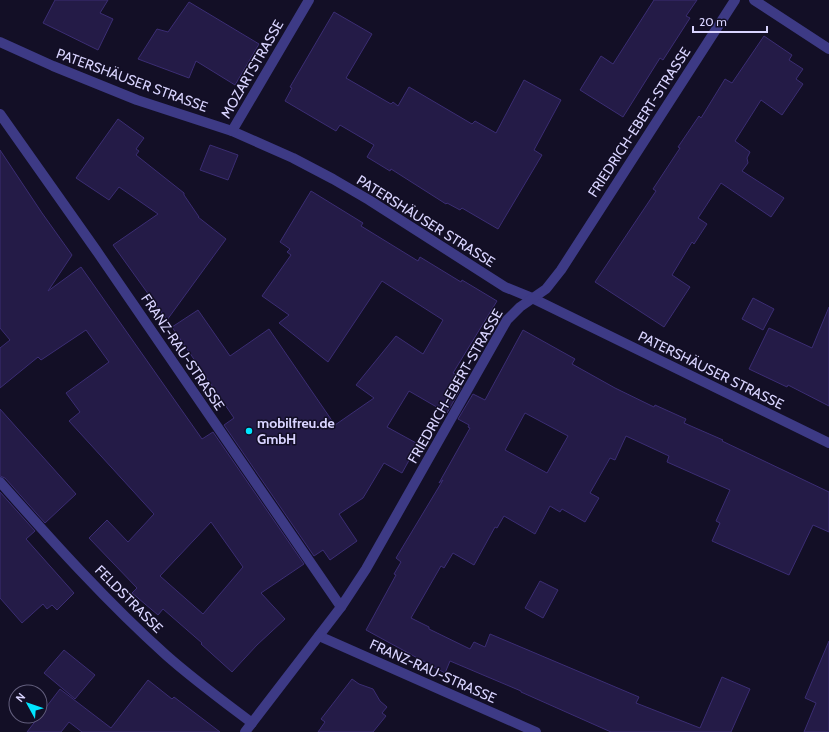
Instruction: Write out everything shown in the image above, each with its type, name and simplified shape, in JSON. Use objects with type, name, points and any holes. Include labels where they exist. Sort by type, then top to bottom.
[{"type":"street","name":"MOZARTSTRASSE","points":[[232,131],[309,0]]},
{"type":"street","name":"FRIEDRICH-EBERT-STRASSE","points":[[245,732],[341,607],[366,569],[507,320],[532,298],[546,289],[561,270],[735,0]]},
{"type":"street","points":[[754,0],[829,49]]},
{"type":"street","name":"PATERSHÄUSER STRASSE","points":[[0,42],[53,66],[137,100],[232,131],[273,149],[333,179],[505,287],[532,298],[829,443]]},
{"type":"street","name":"FRANZ-RAU-STRASSE","points":[[0,114],[101,257],[341,607]]},
{"type":"street","name":"FELDSTRASSE","points":[[0,482],[51,540],[166,656],[252,723]]},
{"type":"street","name":"FRANZ-RAU-STRASSE","points":[[319,636],[536,732]]},
{"type":"building","points":[[55,0],[108,0],[100,13],[113,19],[98,50],[43,23]]},
{"type":"building","points":[[654,0],[697,0],[686,16],[690,18],[663,60],[660,58],[623,117],[580,90],[601,56],[613,64]]},
{"type":"building","points":[[189,2],[259,44],[235,85],[196,61],[189,78],[138,59],[157,29],[168,32]]},
{"type":"building","points":[[334,12],[372,34],[346,78],[391,104],[393,102],[398,106],[409,87],[472,124],[475,121],[496,133],[524,80],[561,100],[534,150],[542,155],[498,229],[462,208],[460,210],[447,203],[446,204],[391,169],[390,171],[367,157],[374,145],[340,125],[336,131],[285,101],[292,88],[290,87]]},
{"type":"building","points":[[764,36],[792,55],[789,60],[803,69],[796,79],[803,84],[782,115],[761,100],[735,141],[750,152],[747,158],[748,163],[742,171],[784,198],[771,217],[721,183],[698,218],[707,224],[694,244],[692,242],[672,275],[690,287],[664,327],[595,282],[656,191],[653,189],[680,148],[678,147],[699,116],[701,118],[725,79],[732,83]]},
{"type":"building","points":[[118,119],[144,138],[136,149],[139,151],[136,155],[184,193],[198,217],[226,239],[167,320],[113,245],[158,214],[119,187],[109,200],[76,178]]},
{"type":"building","points":[[210,145],[238,155],[228,180],[200,170]]},
{"type":"building","points":[[0,150],[72,255],[48,291],[81,267],[202,439],[213,432],[304,564],[261,593],[285,619],[257,645],[232,672],[163,609],[158,615],[132,593],[137,588],[89,538],[107,520],[128,542],[154,514],[69,421],[80,412],[66,393],[109,362],[86,330],[41,360],[38,357],[0,388],[0,348],[10,340],[0,328]],"holes":[[[211,522],[243,567],[203,614],[160,576]]]},
{"type":"building","points":[[311,191],[363,223],[361,226],[418,261],[420,257],[461,282],[462,280],[497,301],[453,373],[455,374],[451,382],[461,388],[447,413],[409,391],[387,427],[418,444],[402,473],[384,463],[363,498],[339,514],[357,541],[330,560],[323,550],[314,556],[224,425],[234,418],[172,327],[198,310],[230,356],[269,329],[335,425],[374,398],[356,385],[396,336],[423,354],[443,320],[382,281],[328,362],[279,323],[289,315],[262,296],[291,255],[287,252],[290,249],[280,242]]},
{"type":"building","points":[[753,298],[774,309],[763,330],[742,319]]},
{"type":"building","points":[[829,307],[829,406],[788,385],[787,387],[749,369],[769,328],[812,348]]},
{"type":"building","points":[[523,330],[575,359],[572,364],[615,388],[654,407],[655,405],[686,419],[684,423],[723,440],[722,441],[829,492],[829,532],[813,525],[789,575],[712,541],[720,523],[716,521],[730,490],[667,462],[669,456],[626,436],[615,460],[610,458],[590,493],[599,498],[585,522],[562,509],[560,512],[550,506],[535,534],[504,516],[497,528],[495,527],[474,565],[453,553],[444,568],[441,566],[411,618],[429,627],[429,629],[470,649],[474,642],[485,647],[490,634],[639,697],[636,703],[700,728],[722,677],[750,689],[731,732],[611,732],[450,661],[445,673],[366,630],[396,575],[394,574],[401,562],[396,558],[443,480],[439,483],[470,428],[468,427],[469,425],[458,419],[473,394],[485,400]],"holes":[[[525,413],[568,436],[547,473],[505,450]]]},
{"type":"building","points":[[0,409],[76,494],[45,523],[5,478],[0,476]]},
{"type":"building","points":[[0,492],[35,531],[26,539],[74,593],[57,610],[52,605],[47,609],[43,604],[22,623],[0,598]]},
{"type":"building","points":[[540,581],[558,590],[543,618],[525,608]]},
{"type":"building","points":[[829,641],[829,732],[804,732],[816,703],[805,698]]},
{"type":"building","points":[[64,650],[95,675],[75,699],[44,673]]},
{"type":"building","points":[[352,679],[359,684],[373,689],[380,701],[387,707],[382,713],[386,716],[373,732],[318,732],[325,722],[321,719]]},
{"type":"building","points":[[148,680],[172,699],[174,697],[220,732],[82,732],[69,722],[61,732],[27,732],[33,724],[48,724],[48,705],[60,689],[111,728]]},
{"type":"place","name":"mobilfreu.de GmbH","points":[[249,431]]}]
